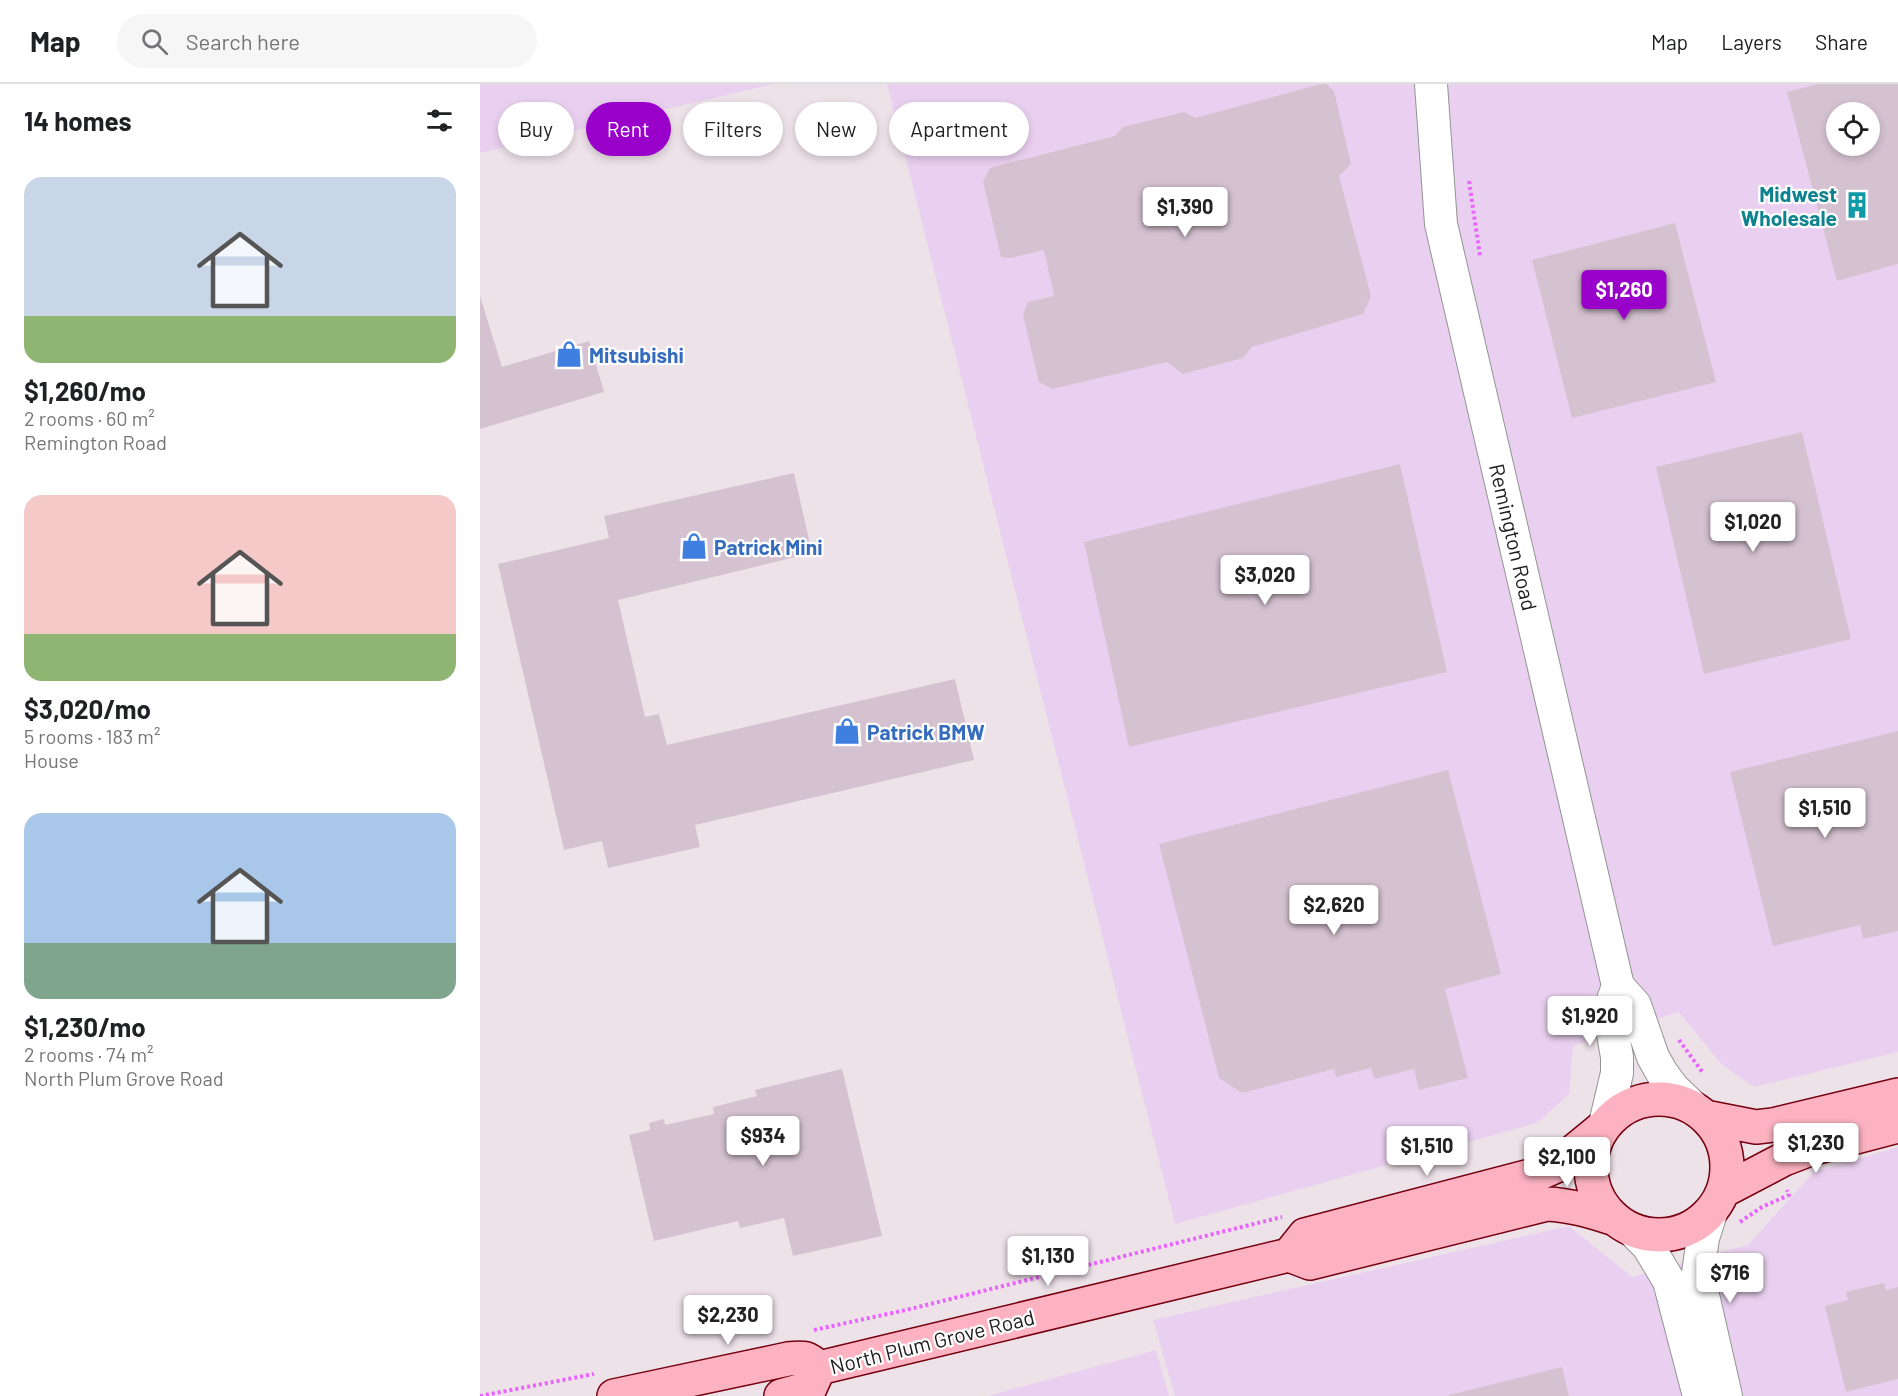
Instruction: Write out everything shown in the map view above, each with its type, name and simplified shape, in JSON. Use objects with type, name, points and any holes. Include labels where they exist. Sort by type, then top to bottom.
[{"type":"street","name":"Remington Road","points":[[1431,84],[1441,224],[1618,986],[1635,1005],[1653,1057],[1662,1073],[1673,1088],[1699,1112]]},
{"type":"street","name":"Remington Road","points":[[1603,1126],[1617,1072],[1617,1057],[1609,1011],[1618,986]]},
{"type":"street","points":[[1289,1255],[1305,1235],[1538,1174],[1556,1166],[1623,1108],[1646,1100],[1670,1099],[1699,1112],[1756,1127],[1898,1095]]},
{"type":"street","points":[[1699,1112],[1714,1127],[1725,1151],[1724,1209],[1703,1238],[1698,1274],[1726,1396]]},
{"type":"street","points":[[1603,1126],[1591,1155],[1591,1175],[1596,1196],[1603,1207],[1648,1246],[1669,1281],[1699,1396]]},
{"type":"street","points":[[1623,1225],[1648,1235],[1677,1234],[1724,1209],[1784,1159],[1898,1126]]},
{"type":"street","name":"North Plum Grove Road","points":[[819,1368],[1289,1255],[1310,1263],[1547,1204],[1563,1204],[1580,1208],[1623,1225]]},
{"type":"street","name":"North Plum Grove Road","points":[[605,1385],[803,1357],[808,1358],[819,1368]]},
{"type":"street","name":"North Plum Grove Road","points":[[781,1396],[810,1388],[819,1368]]},
{"type":"path","points":[[1678,1039],[1706,1077]]},
{"type":"path","points":[[1724,1209],[1750,1214],[1789,1195]]},
{"type":"path","points":[[804,1332],[917,1307],[1284,1216]]},
{"type":"path","points":[[480,1396],[605,1385]]},
{"type":"shaded area","points":[[480,84],[774,84],[697,102],[683,102],[683,105],[671,108],[671,102],[586,102],[586,128],[574,131],[574,102],[498,102],[498,149],[480,153]]},
{"type":"shaded area","points":[[887,84],[1898,84],[1898,1052],[1754,1087],[1721,1064],[1679,1012],[1573,1046],[1569,1094],[1537,1123],[1175,1224],[905,156],[1029,156],[1029,102],[892,102]]},
{"type":"shaded area","points":[[1898,1147],[1898,1396],[1175,1396],[1153,1320],[1569,1226],[1632,1277],[1748,1245],[1814,1172]]},
{"type":"shaded area","points":[[1156,1350],[1169,1396],[988,1396]]},
{"type":"building","points":[[1326,84],[1334,91],[1351,164],[1339,176],[1371,296],[1363,314],[1252,347],[1243,358],[1183,374],[1167,362],[1052,389],[1039,382],[1023,315],[1028,302],[1054,296],[1044,250],[1011,258],[1001,257],[983,182],[990,168],[1115,136],[1123,127],[1184,112],[1195,118]]},
{"type":"building","name":"Midwest Wholesale","points":[[1818,84],[1898,84],[1898,264],[1837,281],[1787,92]]},
{"type":"building","points":[[1675,223],[1716,382],[1572,418],[1532,260]]},
{"type":"building","name":"Mitsubishi","points":[[480,296],[502,367],[589,341],[604,392],[480,429]]},
{"type":"building","points":[[1802,432],[1851,639],[1704,674],[1656,467]]},
{"type":"building","points":[[1400,464],[1447,672],[1129,747],[1084,542]]},
{"type":"building","name":"Patrick BMW","points":[[794,473],[812,553],[618,600],[645,717],[659,714],[667,745],[955,679],[974,760],[695,825],[700,847],[608,868],[602,841],[564,850],[498,564],[609,538],[604,516]]},
{"type":"building","points":[[1898,731],[1898,931],[1863,939],[1860,925],[1773,946],[1730,772]]},
{"type":"building","points":[[1448,770],[1501,974],[1445,989],[1468,1078],[1419,1090],[1414,1069],[1374,1079],[1371,1068],[1336,1077],[1334,1069],[1242,1093],[1219,1078],[1159,844]]},
{"type":"building","points":[[842,1069],[882,1236],[793,1256],[784,1218],[740,1228],[738,1221],[654,1241],[629,1135],[650,1130],[649,1123],[664,1119],[665,1125],[714,1114],[713,1107],[757,1096],[755,1090]]},
{"type":"building","points":[[1884,1283],[1886,1290],[1898,1287],[1898,1379],[1846,1392],[1825,1306],[1848,1300],[1846,1292]]},
{"type":"building","points":[[1562,1367],[1569,1396],[1449,1396],[1449,1395]]},
{"type":"place","name":"Midwest Wholesale","points":[[1857,205]]},
{"type":"place","name":"Mitsubishi","points":[[569,354]]},
{"type":"place","name":"Patrick Mini","points":[[694,546]]},
{"type":"place","name":"Patrick BMW","points":[[847,731]]}]
